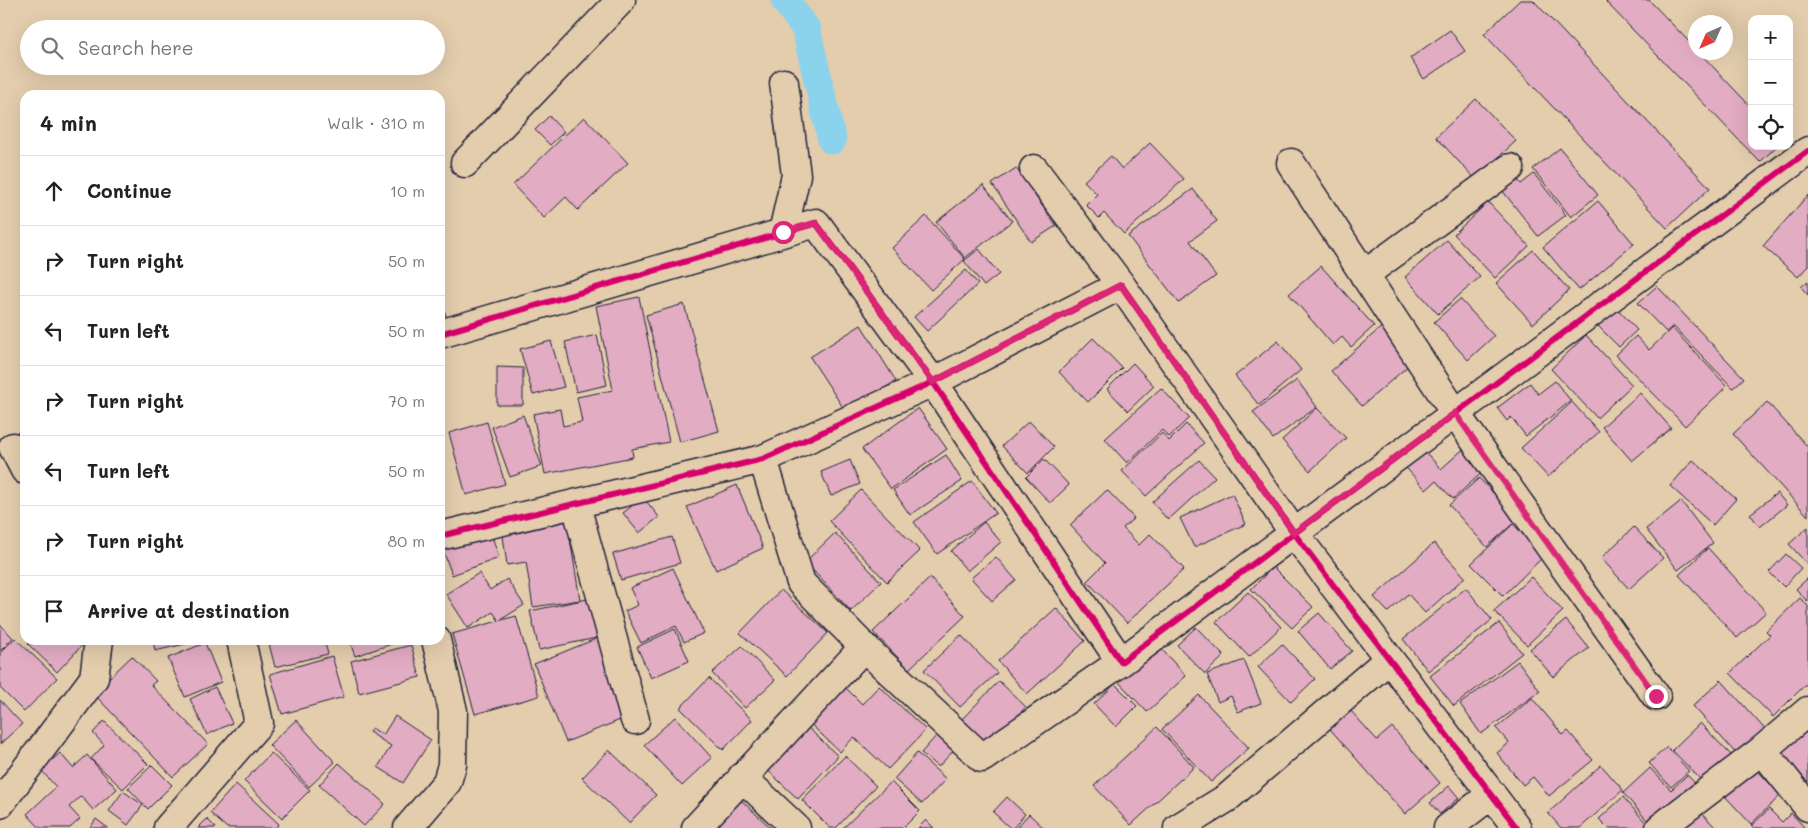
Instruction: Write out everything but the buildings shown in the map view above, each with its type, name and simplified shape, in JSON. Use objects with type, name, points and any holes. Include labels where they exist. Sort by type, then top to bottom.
[{"type":"street","points":[[465,163],[621,0]]},
{"type":"street","points":[[783,232],[796,175],[784,83]]},
{"type":"street","points":[[763,459],[801,583],[864,648],[982,758],[1121,662],[1808,152]]},
{"type":"street","points":[[1290,163],[1455,413],[1656,696]]},
{"type":"street","points":[[1364,275],[1510,168]]},
{"type":"street","points":[[1034,169],[1121,285],[1294,533],[1517,828]]},
{"type":"street","points":[[445,333],[816,223],[933,382],[1121,662]]},
{"type":"street","points":[[445,535],[763,459],[933,382],[1121,285]]},
{"type":"street","points":[[576,505],[635,720]]},
{"type":"street","points":[[0,804],[94,678],[98,645]]},
{"type":"street","points":[[168,828],[259,723],[242,645]]},
{"type":"street","points":[[408,828],[447,782],[452,765],[453,711],[437,645]]},
{"type":"street","points":[[696,828],[864,648]]},
{"type":"street","points":[[1178,828],[1227,798],[1389,659]]},
{"type":"street","points":[[1660,828],[1762,750],[1808,711]]},
{"type":"street","points":[[1762,750],[1808,807]]},
{"type":"street","points":[[742,777],[796,828]]},
{"type":"street","points":[[1448,828],[1492,794]]},
{"type":"waterway","points":[[785,0],[806,29],[832,140]]},
{"type":"cycle path","points":[[445,333],[816,223],[933,382],[1121,662],[1808,151]]},
{"type":"cycle path","points":[[445,535],[763,459],[933,382],[1121,285],[1294,533],[1517,828]]},
{"type":"route","points":[[783,232],[816,223],[933,382],[1121,285],[1294,533],[1455,413],[1656,696]]}]
